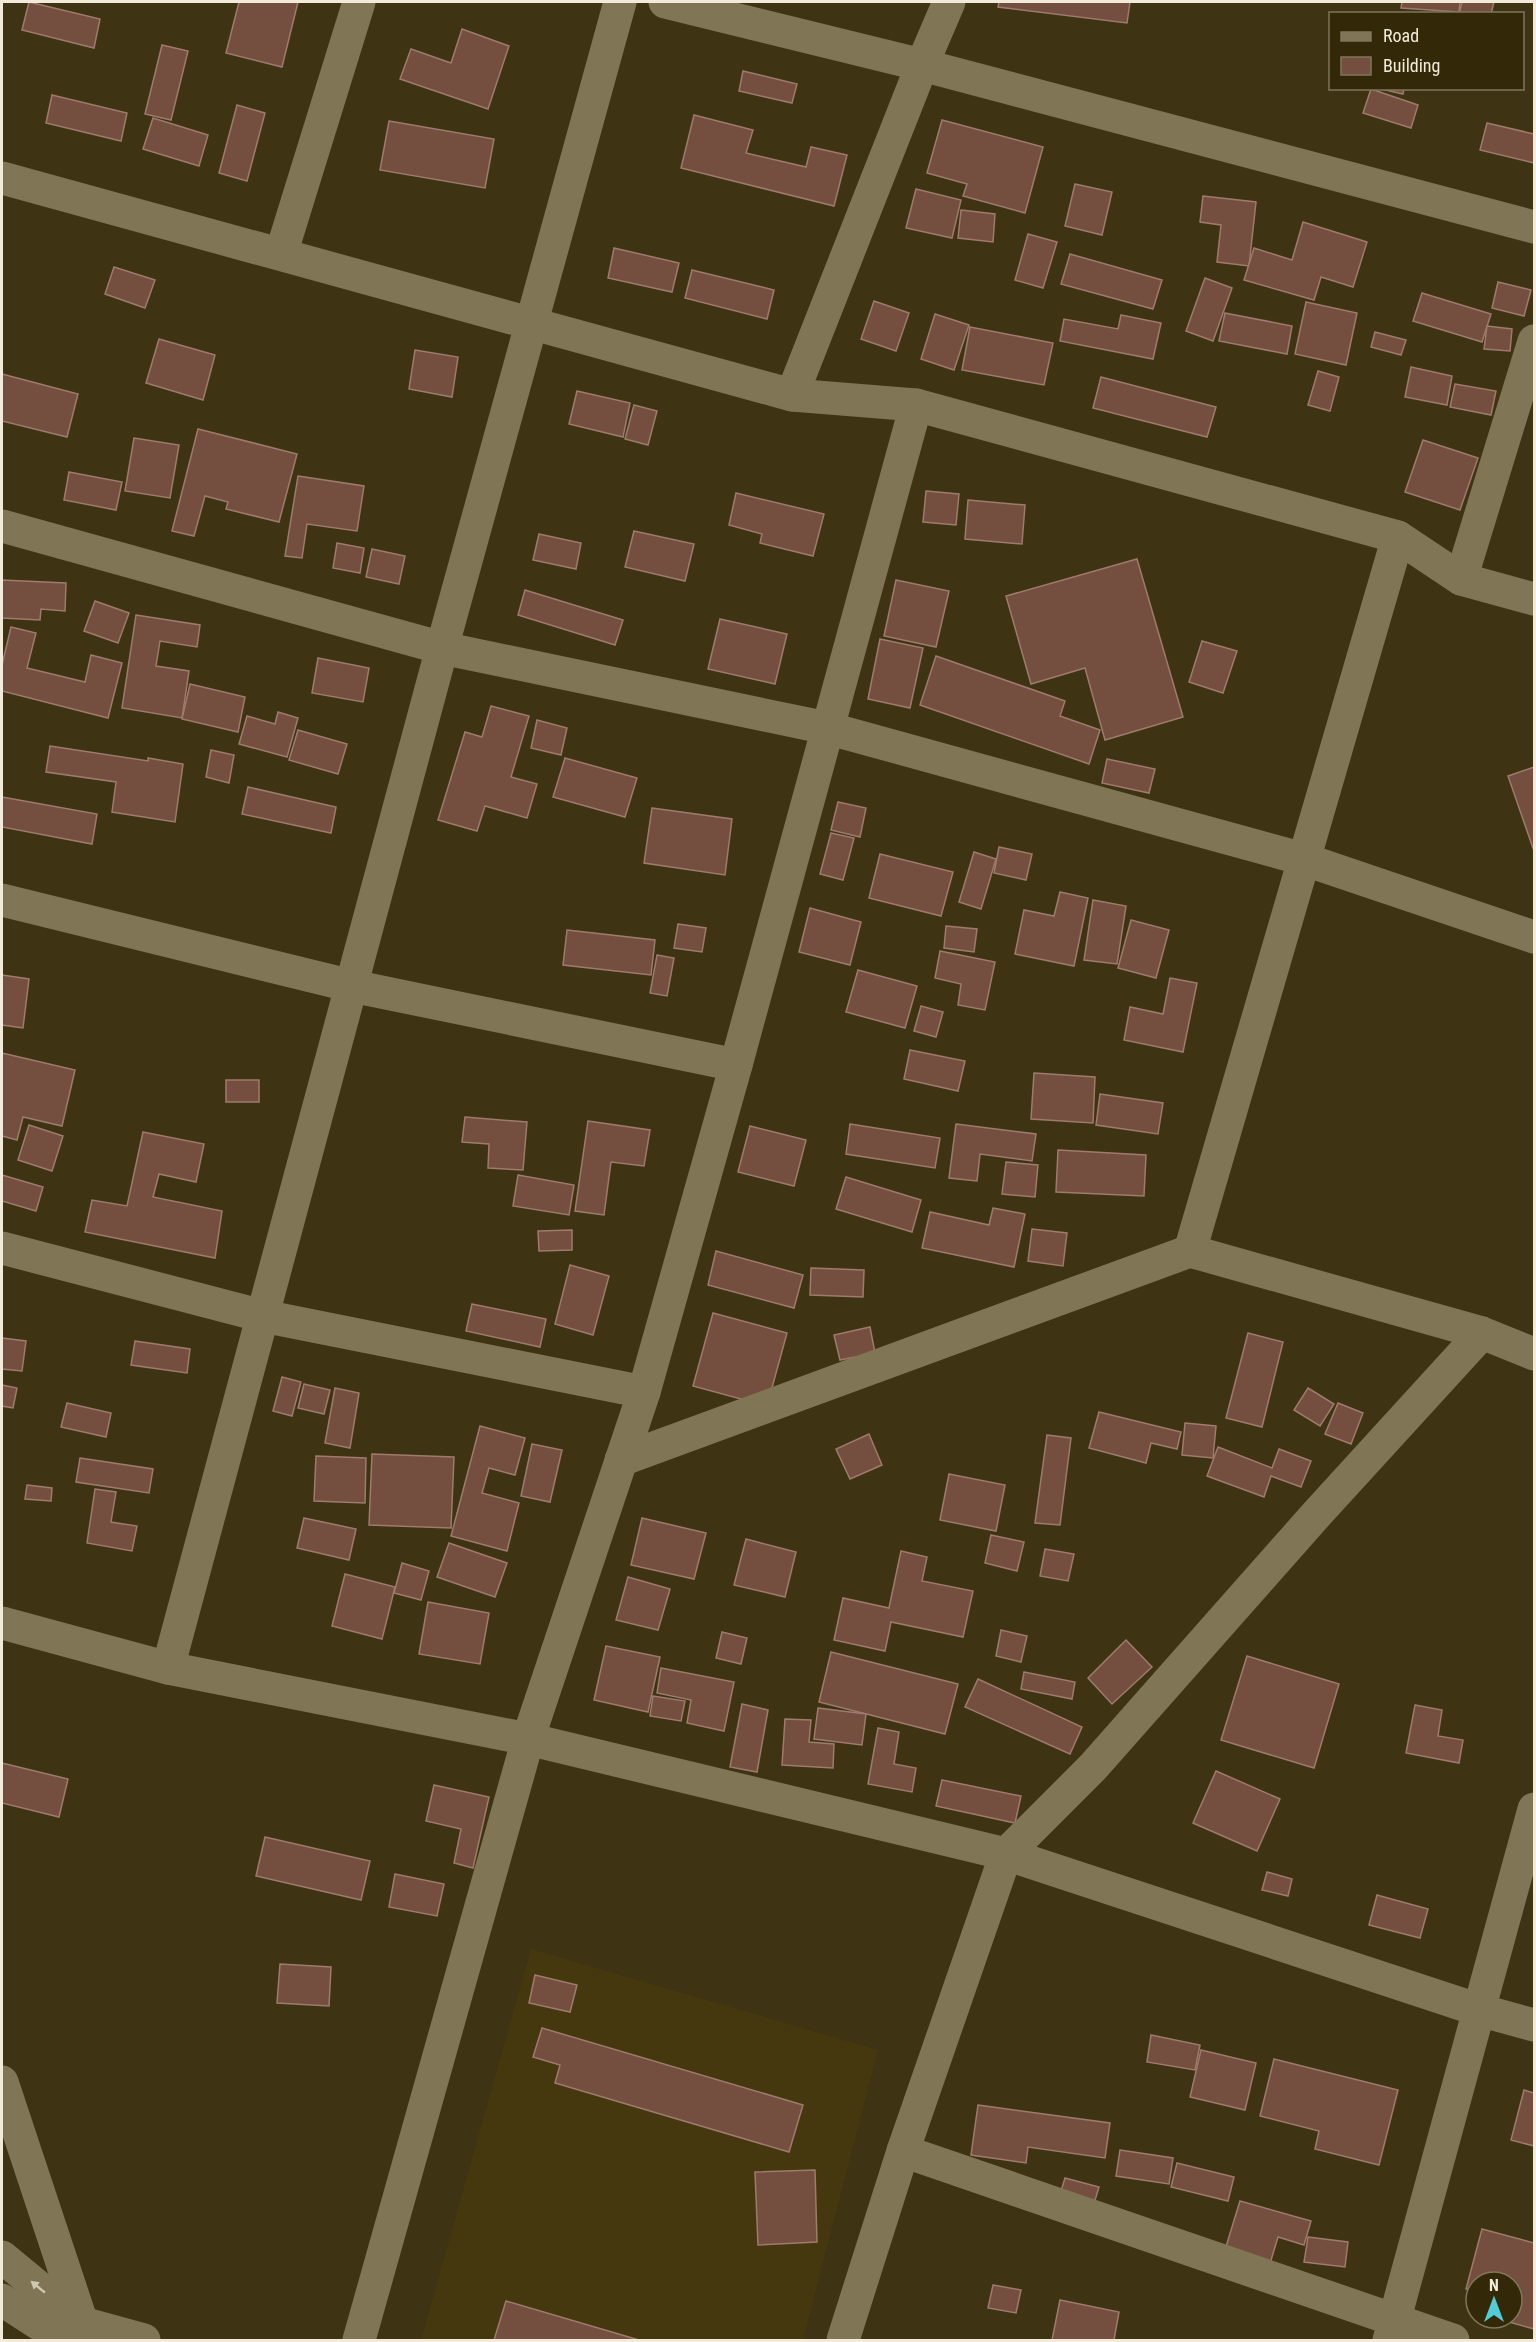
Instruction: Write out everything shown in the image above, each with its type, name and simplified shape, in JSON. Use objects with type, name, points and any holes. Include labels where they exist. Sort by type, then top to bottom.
[{"type":"street","points":[[281,254],[359,2]]},
{"type":"street","points":[[168,1668],[442,648],[620,2]]},
{"type":"street","points":[[665,2],[922,65],[1534,227]]},
{"type":"street","points":[[792,394],[949,2]]},
{"type":"street","points":[[2,178],[792,394],[916,405],[1398,537],[1461,579],[1534,599]]},
{"type":"street","points":[[1461,579],[1534,341]]},
{"type":"street","points":[[359,2340],[528,1739],[644,1392],[736,1065],[916,405]]},
{"type":"street","points":[[2,526],[442,648],[827,728],[1303,859],[1534,937]]},
{"type":"street","points":[[1190,1251],[1398,537]]},
{"type":"street","points":[[2,900],[352,986],[736,1065]]},
{"type":"street","points":[[2,1248],[263,1316],[644,1392]]},
{"type":"street","points":[[621,1460],[1190,1251],[1482,1333],[1534,1354]]},
{"type":"street","points":[[843,2340],[903,2151],[1006,1854],[1093,1767],[1314,1517],[1482,1333]]},
{"type":"street","points":[[2,1623],[168,1668],[528,1739],[1006,1854],[1479,2010],[1534,2025]]},
{"type":"street","points":[[1392,2331],[1534,1809]]},
{"type":"street","points":[[2,2082],[73,2332]]},
{"type":"street","points":[[903,2151],[1392,2331],[1453,2340]]},
{"type":"street","points":[[2,2257],[73,2332]]},
{"type":"street","points":[[2,2300],[73,2332],[144,2340]]},
{"type":"shaded area","points":[[531,1949],[878,2050],[803,2340],[421,2340]]},
{"type":"building","points":[[29,2],[100,19],[94,48],[22,30]]},
{"type":"building","points":[[239,2],[298,2],[282,67],[226,53]]},
{"type":"building","points":[[999,2],[1130,2],[1127,23],[998,7]]},
{"type":"building","points":[[1402,2],[1460,2],[1459,12],[1401,8]]},
{"type":"building","points":[[1462,2],[1494,2],[1492,12],[1460,12]]},
{"type":"building","points":[[462,29],[509,46],[488,109],[400,79],[411,49],[451,63]]},
{"type":"building","points":[[162,45],[188,51],[171,120],[145,114]]},
{"type":"building","points":[[743,71],[797,84],[792,103],[739,91]]},
{"type":"building","points":[[1371,90],[1418,105],[1411,128],[1363,113]]},
{"type":"building","points":[[1386,90],[1404,90],[1403,94]]},
{"type":"building","points":[[52,95],[127,113],[121,141],[46,123]]},
{"type":"building","points":[[237,105],[265,113],[247,181],[219,173]]},
{"type":"building","points":[[694,115],[753,130],[746,153],[806,167],[811,147],[847,155],[834,206],[681,168]]},
{"type":"building","points":[[153,118],[208,135],[199,166],[143,149]]},
{"type":"building","points":[[942,120],[1043,147],[1025,213],[963,196],[967,184],[927,173]]},
{"type":"building","points":[[389,121],[494,139],[485,188],[380,170]]},
{"type":"building","points":[[1487,123],[1534,134],[1534,163],[1480,150]]},
{"type":"building","points":[[1075,184],[1112,192],[1102,235],[1065,226]]},
{"type":"building","points":[[916,189],[961,200],[952,238],[906,228]]},
{"type":"building","points":[[1203,196],[1256,202],[1249,266],[1217,262],[1221,225],[1200,222]]},
{"type":"building","points":[[961,210],[995,214],[993,242],[958,238]]},
{"type":"building","points":[[1303,222],[1367,242],[1353,287],[1321,277],[1314,300],[1244,280],[1254,248],[1292,260]]},
{"type":"building","points":[[1028,234],[1057,242],[1043,288],[1015,280]]},
{"type":"building","points":[[614,248],[679,263],[672,292],[608,278]]},
{"type":"building","points":[[1070,254],[1162,280],[1153,309],[1061,284]]},
{"type":"building","points":[[114,267],[155,280],[145,308],[105,294]]},
{"type":"building","points":[[692,270],[774,290],[767,319],[685,298]]},
{"type":"building","points":[[1205,278],[1232,288],[1213,341],[1186,331]]},
{"type":"building","points":[[1498,282],[1531,290],[1524,316],[1492,308]]},
{"type":"building","points":[[1422,293],[1491,314],[1482,342],[1413,321]]},
{"type":"building","points":[[874,301],[909,313],[896,351],[861,339]]},
{"type":"building","points":[[1306,302],[1357,313],[1346,365],[1295,354]]},
{"type":"building","points":[[1225,313],[1292,326],[1287,354],[1219,341]]},
{"type":"building","points":[[935,314],[969,325],[954,370],[921,359]]},
{"type":"building","points":[[1121,315],[1161,323],[1153,359],[1060,341],[1064,319],[1118,329]]},
{"type":"building","points":[[1487,326],[1512,329],[1510,351],[1484,349]]},
{"type":"building","points":[[970,327],[1053,343],[1044,385],[962,370]]},
{"type":"building","points":[[1375,332],[1406,340],[1401,355],[1371,347]]},
{"type":"building","points":[[159,339],[215,355],[203,400],[146,383]]},
{"type":"building","points":[[415,350],[458,357],[452,397],[409,389]]},
{"type":"building","points":[[1411,367],[1452,376],[1447,405],[1405,397]]},
{"type":"building","points":[[1318,371],[1339,377],[1330,411],[1308,405]]},
{"type":"building","points":[[2,374],[78,394],[67,437],[2,421]]},
{"type":"building","points":[[1101,377],[1216,407],[1207,437],[1093,408]]},
{"type":"building","points":[[1455,384],[1496,391],[1491,415],[1450,407]]},
{"type":"building","points":[[577,391],[630,403],[623,437],[569,424]]},
{"type":"building","points":[[634,405],[657,411],[648,445],[625,439]]},
{"type":"building","points":[[198,429],[297,454],[279,522],[226,509],[228,502],[205,496],[194,536],[172,531]]},
{"type":"building","points":[[134,438],[179,445],[170,498],[125,491]]},
{"type":"building","points":[[1423,440],[1478,458],[1460,510],[1405,492]]},
{"type":"building","points":[[69,472],[122,482],[116,510],[64,500]]},
{"type":"building","points":[[298,476],[364,486],[357,531],[307,524],[302,558],[285,556]]},
{"type":"building","points":[[926,491],[959,494],[956,525],[923,522]]},
{"type":"building","points":[[736,493],[824,514],[813,556],[760,543],[762,534],[729,525]]},
{"type":"building","points":[[968,500],[1025,505],[1022,544],[965,539]]},
{"type":"building","points":[[634,531],[694,544],[685,581],[625,567]]},
{"type":"building","points":[[539,534],[581,543],[576,569],[533,560]]},
{"type":"building","points":[[337,543],[364,548],[360,573],[333,568]]},
{"type":"building","points":[[372,549],[405,556],[399,584],[366,577]]},
{"type":"building","points":[[1137,559],[1183,717],[1105,740],[1085,668],[1031,684],[1006,596]]},
{"type":"building","points":[[2,580],[66,583],[65,611],[41,609],[40,620],[2,618]]},
{"type":"building","points":[[896,580],[949,591],[936,647],[884,636]]},
{"type":"building","points":[[525,590],[623,620],[615,645],[518,615]]},
{"type":"building","points":[[95,601],[129,613],[118,643],[84,631]]},
{"type":"building","points":[[136,615],[200,625],[197,647],[160,641],[156,666],[189,671],[182,718],[122,708]]},
{"type":"building","points":[[720,619],[787,634],[775,684],[708,669]]},
{"type":"building","points":[[11,627],[36,633],[27,668],[85,682],[91,655],[122,663],[108,718],[2,691],[2,665]]},
{"type":"building","points":[[880,639],[923,648],[910,708],[868,699]]},
{"type":"building","points":[[1202,641],[1237,651],[1223,693],[1189,682]]},
{"type":"building","points":[[936,656],[1065,701],[1060,716],[1100,730],[1089,764],[920,705]]},
{"type":"building","points":[[318,658],[369,668],[363,702],[312,693]]},
{"type":"building","points":[[190,684],[245,697],[238,732],[182,719]]},
{"type":"building","points":[[491,706],[529,716],[511,777],[537,784],[527,818],[485,806],[477,831],[438,820],[465,732],[482,737]]},
{"type":"building","points":[[278,712],[298,718],[287,757],[239,744],[247,716],[275,724]]},
{"type":"building","points":[[537,720],[567,728],[561,755],[531,748]]},
{"type":"building","points":[[298,730],[347,744],[338,774],[289,760]]},
{"type":"building","points":[[50,746],[183,764],[175,822],[112,812],[116,782],[46,772]]},
{"type":"building","points":[[211,750],[234,755],[229,783],[206,777]]},
{"type":"building","points":[[565,758],[637,778],[625,817],[553,797]]},
{"type":"building","points":[[1107,759],[1155,769],[1149,793],[1102,783]]},
{"type":"building","points":[[1534,767],[1534,851],[1508,776]]},
{"type":"building","points":[[248,787],[336,807],[331,833],[242,814]]},
{"type":"building","points":[[2,797],[97,814],[92,844],[2,827]]},
{"type":"building","points":[[838,802],[866,808],[860,837],[831,830]]},
{"type":"building","points":[[652,808],[732,819],[725,875],[644,863]]},
{"type":"building","points":[[831,833],[854,838],[843,880],[820,874]]},
{"type":"building","points":[[999,847],[1032,854],[1026,880],[994,873]]},
{"type":"building","points":[[974,852],[996,859],[981,909],[959,902]]},
{"type":"building","points":[[880,854],[953,872],[941,916],[869,898]]},
{"type":"building","points":[[1060,892],[1088,898],[1074,966],[1015,954],[1024,910],[1054,916]]},
{"type":"building","points":[[1093,900],[1126,906],[1117,964],[1084,960]]},
{"type":"building","points":[[810,908],[861,922],[850,965],[799,952]]},
{"type":"building","points":[[1131,920],[1169,930],[1156,978],[1118,968]]},
{"type":"building","points":[[678,924],[706,928],[702,952],[674,948]]},
{"type":"building","points":[[946,926],[977,929],[974,952],[944,948]]},
{"type":"building","points":[[567,930],[655,940],[651,975],[563,965]]},
{"type":"building","points":[[940,951],[995,962],[985,1010],[958,1005],[961,984],[935,978]]},
{"type":"building","points":[[657,955],[674,958],[667,996],[650,993]]},
{"type":"building","points":[[858,970],[917,986],[905,1028],[846,1012]]},
{"type":"building","points":[[2,975],[29,979],[23,1028],[2,1025]]},
{"type":"building","points":[[1170,978],[1197,983],[1183,1052],[1124,1040],[1130,1007],[1163,1014]]},
{"type":"building","points":[[921,1006],[943,1012],[936,1037],[914,1031]]},
{"type":"building","points":[[910,1050],[965,1061],[958,1091],[904,1079]]},
{"type":"building","points":[[2,1053],[75,1070],[62,1126],[23,1117],[17,1140],[2,1136]]},
{"type":"building","points":[[1034,1073],[1095,1077],[1093,1123],[1031,1119]]},
{"type":"building","points":[[226,1080],[259,1080],[259,1102],[226,1102]]},
{"type":"building","points":[[1100,1094],[1163,1103],[1158,1134],[1096,1125]]},
{"type":"building","points":[[465,1117],[527,1122],[523,1170],[488,1168],[489,1144],[462,1142]]},
{"type":"building","points":[[588,1121],[650,1130],[644,1166],[611,1162],[604,1215],[575,1211]]},
{"type":"building","points":[[850,1124],[940,1138],[935,1168],[846,1154]]},
{"type":"building","points":[[956,1124],[1036,1134],[1032,1161],[980,1154],[977,1181],[949,1178]]},
{"type":"building","points":[[29,1125],[63,1136],[52,1171],[18,1160]]},
{"type":"building","points":[[750,1126],[806,1140],[794,1186],[738,1172]]},
{"type":"building","points":[[143,1132],[204,1144],[196,1182],[159,1174],[153,1197],[222,1211],[215,1258],[85,1232],[92,1200],[127,1206]]},
{"type":"building","points":[[1058,1150],[1146,1155],[1144,1196],[1056,1192]]},
{"type":"building","points":[[1006,1162],[1038,1165],[1035,1197],[1002,1194]]},
{"type":"building","points":[[2,1175],[43,1187],[36,1211],[2,1201]]},
{"type":"building","points":[[518,1175],[574,1185],[569,1215],[513,1206]]},
{"type":"building","points":[[846,1177],[921,1200],[912,1232],[836,1209]]},
{"type":"building","points":[[993,1208],[1025,1214],[1014,1267],[922,1248],[930,1212],[989,1225]]},
{"type":"building","points":[[1032,1229],[1067,1233],[1063,1266],[1028,1261]]},
{"type":"building","points":[[572,1230],[572,1250],[539,1251],[538,1231]]},
{"type":"building","points":[[716,1251],[803,1275],[794,1308],[708,1285]]},
{"type":"building","points":[[570,1265],[609,1276],[593,1335],[555,1324]]},
{"type":"building","points":[[811,1268],[864,1270],[863,1297],[810,1295]]},
{"type":"building","points":[[472,1304],[546,1319],[540,1347],[466,1331]]},
{"type":"building","points":[[713,1313],[787,1333],[767,1406],[693,1386]]},
{"type":"building","points":[[870,1327],[875,1353],[840,1360],[834,1335]]},
{"type":"building","points":[[1248,1333],[1283,1342],[1262,1427],[1226,1418]]},
{"type":"building","points":[[2,1338],[26,1341],[22,1371],[2,1369]]},
{"type":"building","points":[[135,1341],[190,1349],[187,1373],[131,1365]]},
{"type":"building","points":[[282,1377],[301,1382],[292,1416],[273,1411]]},
{"type":"building","points":[[304,1384],[330,1390],[324,1414],[298,1408]]},
{"type":"building","points":[[2,1385],[17,1388],[13,1408],[2,1406]]},
{"type":"building","points":[[335,1388],[359,1393],[350,1448],[325,1443]]},
{"type":"building","points":[[1308,1388],[1334,1404],[1320,1426],[1294,1410]]},
{"type":"building","points":[[67,1403],[111,1413],[106,1437],[61,1427]]},
{"type":"building","points":[[1338,1403],[1363,1413],[1351,1444],[1325,1434]]},
{"type":"building","points":[[1099,1412],[1181,1432],[1177,1449],[1151,1443],[1146,1463],[1089,1448]]},
{"type":"building","points":[[1185,1423],[1216,1426],[1213,1458],[1182,1455]]},
{"type":"building","points":[[480,1426],[525,1438],[515,1475],[489,1468],[482,1493],[519,1503],[507,1551],[451,1536]]},
{"type":"building","points":[[869,1434],[882,1465],[850,1479],[836,1449]]},
{"type":"building","points":[[1047,1435],[1071,1438],[1060,1525],[1035,1523]]},
{"type":"building","points":[[532,1444],[562,1450],[550,1502],[521,1496]]},
{"type":"building","points":[[1218,1447],[1272,1468],[1279,1449],[1311,1461],[1301,1487],[1271,1476],[1264,1497],[1207,1476]]},
{"type":"building","points":[[372,1454],[454,1457],[451,1528],[369,1525]]},
{"type":"building","points":[[316,1456],[366,1458],[365,1503],[314,1501]]},
{"type":"building","points":[[80,1458],[153,1469],[149,1493],[76,1482]]},
{"type":"building","points":[[949,1474],[1005,1485],[996,1531],[940,1520]]},
{"type":"building","points":[[27,1485],[52,1488],[51,1501],[25,1499]]},
{"type":"building","points":[[95,1489],[116,1492],[111,1522],[137,1526],[132,1551],[87,1543]]},
{"type":"building","points":[[304,1518],[356,1529],[349,1560],[297,1548]]},
{"type":"building","points":[[642,1518],[706,1533],[694,1579],[631,1565]]},
{"type":"building","points":[[991,1535],[1024,1542],[1017,1571],[985,1563]]},
{"type":"building","points":[[746,1539],[796,1552],[785,1597],[734,1585]]},
{"type":"building","points":[[449,1543],[507,1563],[495,1597],[437,1577]]},
{"type":"building","points":[[1045,1549],[1074,1554],[1068,1581],[1040,1576]]},
{"type":"building","points":[[901,1551],[927,1557],[922,1581],[973,1591],[963,1637],[891,1622],[885,1651],[834,1640],[843,1598],[889,1608]]},
{"type":"building","points":[[402,1563],[429,1571],[421,1600],[394,1593]]},
{"type":"building","points":[[345,1574],[395,1587],[382,1639],[332,1626]]},
{"type":"building","points":[[628,1577],[670,1589],[658,1630],[616,1620]]},
{"type":"building","points":[[428,1602],[489,1613],[480,1664],[419,1654]]},
{"type":"building","points":[[1001,1630],[1027,1636],[1021,1662],[996,1656]]},
{"type":"building","points":[[722,1632],[747,1638],[741,1664],[716,1658]]},
{"type":"building","points":[[1126,1640],[1152,1667],[1112,1704],[1088,1678]]},
{"type":"building","points":[[606,1646],[660,1657],[648,1712],[594,1700]]},
{"type":"building","points":[[831,1652],[958,1684],[945,1734],[819,1702]]},
{"type":"building","points":[[1247,1656],[1339,1684],[1314,1768],[1221,1740]]},
{"type":"building","points":[[661,1668],[734,1682],[724,1731],[687,1723],[691,1700],[657,1693]]},
{"type":"building","points":[[1024,1672],[1075,1682],[1072,1699],[1021,1689]]},
{"type":"building","points":[[978,1679],[1082,1727],[1070,1754],[965,1707]]},
{"type":"building","points":[[653,1696],[685,1701],[681,1721],[650,1716]]},
{"type":"building","points":[[742,1704],[768,1710],[757,1772],[730,1767]]},
{"type":"building","points":[[1415,1705],[1442,1710],[1438,1736],[1463,1740],[1459,1763],[1406,1753]]},
{"type":"building","points":[[818,1708],[866,1714],[862,1745],[814,1739]]},
{"type":"building","points":[[785,1719],[811,1720],[809,1742],[834,1744],[833,1768],[782,1765]]},
{"type":"building","points":[[878,1728],[899,1732],[894,1764],[916,1768],[912,1792],[868,1784]]},
{"type":"building","points":[[2,1763],[68,1779],[59,1817],[2,1803]]},
{"type":"building","points":[[1216,1771],[1280,1799],[1257,1851],[1193,1823]]},
{"type":"building","points":[[942,1780],[1021,1796],[1015,1823],[936,1806]]},
{"type":"building","points":[[434,1785],[489,1797],[473,1868],[454,1863],[461,1829],[426,1821]]},
{"type":"building","points":[[265,1837],[370,1861],[361,1900],[256,1876]]},
{"type":"building","points":[[1267,1872],[1292,1879],[1288,1896],[1262,1890]]},
{"type":"building","points":[[395,1874],[444,1884],[437,1916],[389,1907]]},
{"type":"building","points":[[1377,1895],[1428,1909],[1420,1938],[1369,1925]]},
{"type":"building","points":[[280,1964],[331,1967],[329,2006],[277,2003]]},
{"type":"building","points":[[535,1975],[577,1985],[570,2012],[529,2003]]},
{"type":"building","points":[[542,2028],[803,2105],[789,2152],[555,2083],[560,2065],[533,2057]]},
{"type":"building","points":[[1151,2035],[1200,2045],[1195,2070],[1147,2062]]},
{"type":"building","points":[[1201,2050],[1256,2063],[1245,2110],[1190,2097]]},
{"type":"building","points":[[1274,2059],[1398,2090],[1379,2165],[1315,2149],[1319,2131],[1260,2116]]},
{"type":"building","points":[[1524,2090],[1534,2093],[1534,2146],[1511,2140]]},
{"type":"building","points":[[978,2105],[1110,2123],[1105,2158],[1028,2147],[1026,2163],[971,2155]]},
{"type":"building","points":[[1120,2150],[1173,2158],[1169,2184],[1116,2176]]},
{"type":"building","points":[[1177,2163],[1234,2177],[1228,2201],[1171,2187]]},
{"type":"building","points":[[815,2170],[817,2242],[758,2245],[755,2172]]},
{"type":"building","points":[[1065,2178],[1099,2187],[1092,2210],[1058,2201]]},
{"type":"building","points":[[1240,2201],[1311,2221],[1304,2245],[1278,2237],[1269,2267],[1224,2253]]},
{"type":"building","points":[[1482,2229],[1534,2243],[1534,2329],[1524,2326],[1524,2270],[1471,2270]]},
{"type":"building","points":[[1308,2237],[1348,2242],[1345,2267],[1304,2262]]},
{"type":"building","points":[[993,2285],[1021,2290],[1016,2313],[988,2308]]},
{"type":"building","points":[[1060,2300],[1119,2312],[1114,2340],[1052,2340]]},
{"type":"building","points":[[506,2301],[639,2340],[494,2340]]}]
